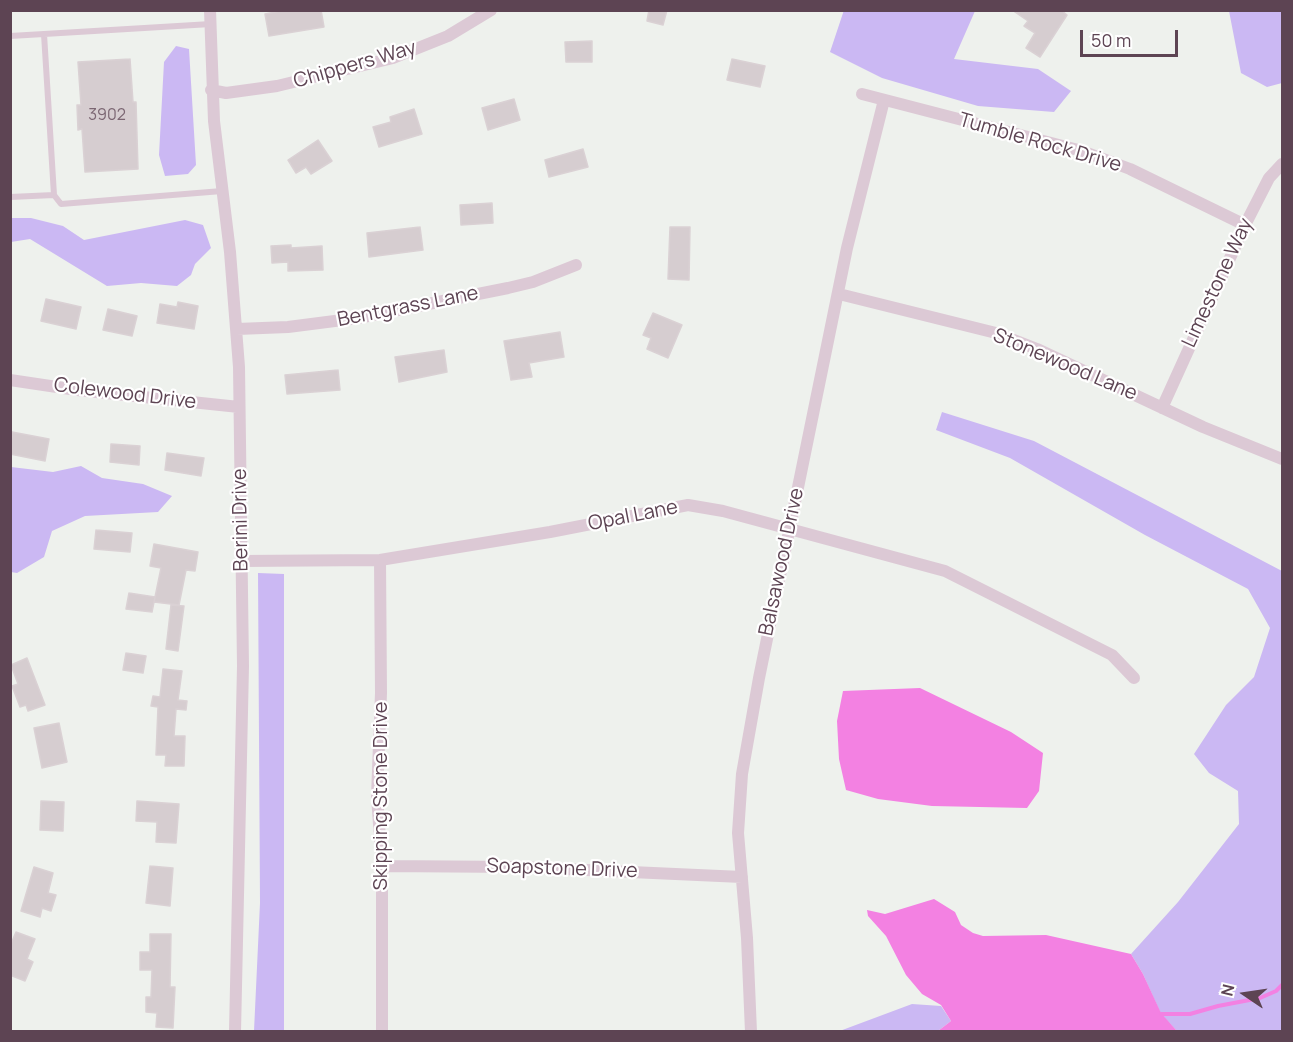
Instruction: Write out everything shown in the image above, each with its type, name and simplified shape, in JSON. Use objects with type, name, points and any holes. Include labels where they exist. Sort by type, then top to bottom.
[{"type":"street","name":"Berini Drive","points":[[210,10],[212,90],[237,329],[239,407],[242,725],[235,1032]]},
{"type":"street","name":"Chippers Way","points":[[212,90],[226,93],[277,86],[393,58],[448,36],[491,10]]},
{"type":"street","name":"Tumble Rock Drive","points":[[862,94],[1082,151],[1130,169],[1245,225]]},
{"type":"street","name":"Balsawood Drive","points":[[751,1032],[738,833],[742,774],[789,529],[847,248],[884,100]]},
{"type":"street","name":"Limestone Way","points":[[1162,408],[1245,225],[1269,178],[1282,164]]},
{"type":"street","name":"Bentgrass Lane","points":[[237,329],[288,327],[357,318],[533,282],[576,265]]},
{"type":"street","name":"Stonewood Lane","points":[[839,294],[996,333],[1037,349],[1162,408],[1282,459]]},
{"type":"street","name":"Colewood Drive","points":[[10,380],[77,390],[239,407]]},
{"type":"street","name":"Opal Lane","points":[[241,561],[380,560],[688,506],[723,511],[945,572],[1112,655],[1134,678]]},
{"type":"street","name":"Skipping Stone Drive","points":[[380,560],[381,693],[377,796],[382,866],[382,1032]]},
{"type":"street","name":"Soapstone Drive","points":[[382,866],[520,867],[742,877]]},
{"type":"lane","points":[[10,36],[210,24]]},
{"type":"lane","points":[[44,34],[54,195],[61,204],[222,191]]},
{"type":"lane","points":[[10,197],[54,195]]},
{"type":"shaded area","points":[[844,10],[975,11],[954,59],[1038,69],[1071,91],[1054,112],[978,106],[882,78],[830,52]]},
{"type":"shaded area","points":[[1229,11],[1282,11],[1282,83],[1267,87],[1241,73]]},
{"type":"shaded area","points":[[176,46],[189,49],[196,165],[188,174],[165,176],[159,155],[164,62]]},
{"type":"shaded area","points":[[11,218],[31,218],[63,226],[84,240],[185,220],[203,225],[211,248],[195,264],[191,275],[177,286],[141,283],[107,286],[30,239],[11,242]]},
{"type":"shaded area","points":[[942,412],[1034,441],[1282,571],[1282,1031],[1177,1031],[1161,1014],[1131,954],[1178,902],[1239,824],[1238,791],[1209,773],[1194,754],[1226,705],[1254,677],[1270,628],[1248,589],[1145,535],[1010,458],[936,430]]},
{"type":"shaded area","points":[[81,466],[102,478],[143,484],[172,496],[158,512],[85,516],[52,531],[44,557],[17,573],[11,572],[11,467],[53,472]]},
{"type":"shaded area","points":[[258,573],[284,574],[284,1031],[254,1031],[260,903]]},
{"type":"shaded area","points":[[920,688],[1011,732],[1043,753],[1039,791],[1027,808],[932,806],[878,799],[846,790],[839,759],[837,721],[843,691]]},
{"type":"shaded area","points":[[934,899],[955,912],[961,925],[983,936],[1046,935],[1131,954],[1161,1013],[1177,1031],[938,1031],[951,1021],[941,1005],[922,994],[906,975],[886,936],[868,916],[867,910],[885,914]]},
{"type":"shaded area","points":[[912,1004],[941,1006],[951,1021],[938,1031],[837,1032]]},
{"type":"building","points":[[285,10],[321,10],[324,27],[269,36],[265,14]]},
{"type":"building","points":[[649,10],[667,10],[663,25],[647,21]]},
{"type":"building","points":[[1012,10],[1061,10],[1067,15],[1040,57],[1026,48],[1035,33],[1024,26],[1028,21]]},
{"type":"building","points":[[592,41],[592,62],[566,62],[565,42]]},
{"type":"building","points":[[130,59],[133,102],[136,102],[138,169],[85,172],[82,129],[78,130],[77,105],[81,105],[78,62]]},
{"type":"building","points":[[732,59],[765,66],[760,87],[727,80]]},
{"type":"building","points":[[514,99],[520,120],[488,130],[482,108]]},
{"type":"building","points":[[414,109],[422,134],[379,147],[373,127],[391,122],[390,117]]},
{"type":"building","points":[[318,140],[332,161],[311,174],[306,167],[296,173],[288,160]]},
{"type":"building","points":[[583,149],[588,167],[549,177],[545,160]]},
{"type":"building","points":[[492,203],[493,223],[461,225],[460,205]]},
{"type":"building","points":[[420,227],[423,250],[369,257],[367,233]]},
{"type":"building","points":[[670,227],[690,227],[689,280],[668,279]]},
{"type":"building","points":[[291,245],[291,248],[322,246],[323,270],[288,271],[288,262],[272,263],[271,246]]},
{"type":"building","points":[[46,299],[81,307],[76,329],[41,321]]},
{"type":"building","points":[[178,302],[198,306],[194,329],[157,323],[160,304],[177,307]]},
{"type":"building","points":[[108,309],[137,316],[132,336],[103,330]]},
{"type":"building","points":[[653,313],[682,325],[668,358],[647,349],[651,338],[643,335]]},
{"type":"building","points":[[560,332],[564,357],[529,363],[532,377],[511,380],[504,341]]},
{"type":"building","points":[[444,350],[447,372],[399,382],[395,357]]},
{"type":"building","points":[[338,370],[340,390],[287,394],[285,375]]},
{"type":"building","points":[[12,432],[49,439],[45,461],[10,454]]},
{"type":"building","points":[[111,444],[140,446],[139,465],[110,462]]},
{"type":"building","points":[[167,453],[204,458],[201,476],[165,470]]},
{"type":"building","points":[[96,530],[132,533],[130,552],[94,549]]},
{"type":"building","points":[[154,544],[198,552],[195,571],[186,570],[179,605],[154,602],[161,568],[150,566]]},
{"type":"building","points":[[129,593],[155,597],[152,612],[126,609]]},
{"type":"building","points":[[171,605],[184,606],[178,651],[166,649]]},
{"type":"building","points":[[126,653],[146,656],[143,673],[123,670]]},
{"type":"building","points":[[27,658],[45,705],[28,711],[26,705],[20,707],[12,686],[18,684],[11,665]]},
{"type":"building","points":[[163,669],[182,671],[178,700],[187,701],[186,710],[176,709],[174,736],[185,736],[184,766],[165,766],[166,755],[156,755],[158,707],[151,706],[153,696],[160,697]]},
{"type":"building","points":[[59,723],[67,762],[42,768],[34,728]]},
{"type":"building","points":[[41,801],[64,802],[63,831],[40,830]]},
{"type":"building","points":[[137,801],[179,804],[176,843],[156,842],[157,822],[136,821]]},
{"type":"building","points":[[150,866],[173,868],[170,906],[146,903]]},
{"type":"building","points":[[34,867],[53,873],[48,893],[56,895],[51,911],[42,908],[40,917],[21,911]]},
{"type":"building","points":[[16,932],[35,939],[27,959],[33,962],[25,981],[10,975],[10,946]]},
{"type":"building","points":[[150,934],[171,934],[170,987],[175,987],[173,1028],[156,1027],[157,1013],[146,1012],[146,997],[151,997],[152,970],[140,970],[140,952],[150,952]]},
{"type":"waterway","points":[[1161,1014],[1190,1014],[1260,998],[1276,991],[1282,985]]}]
